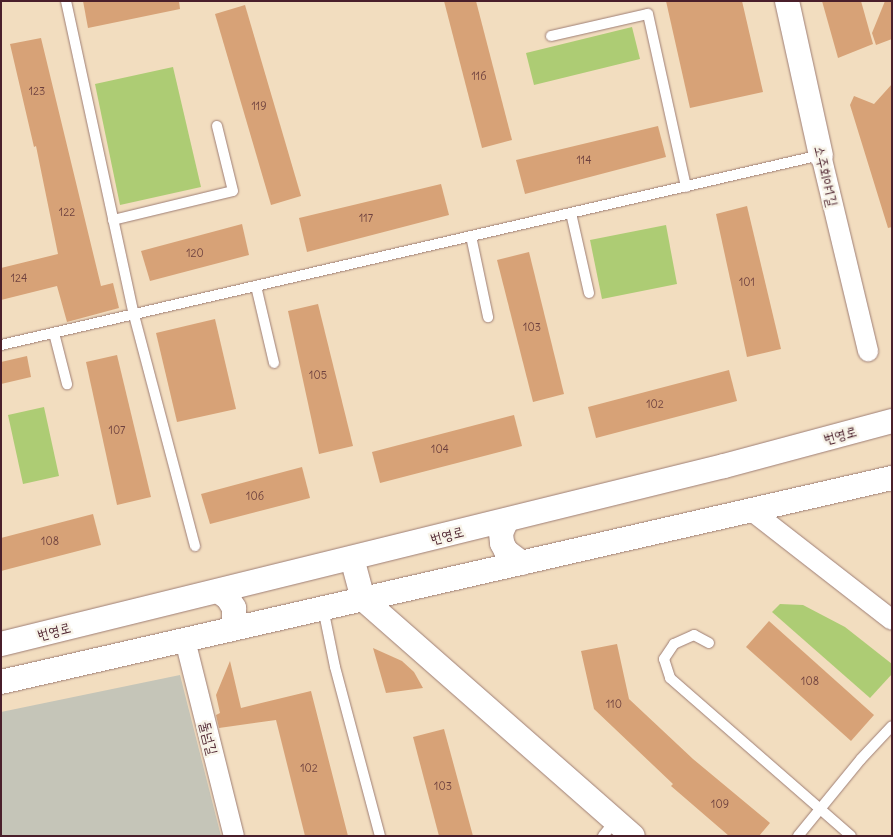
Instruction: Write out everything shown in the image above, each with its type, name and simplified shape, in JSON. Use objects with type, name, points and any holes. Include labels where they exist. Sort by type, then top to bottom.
[{"type":"street","name":"소주회야1길","points":[[787,1],[821,155],[868,351]]},
{"type":"street","name":"번영로","points":[[1,644],[507,520],[892,421]]},
{"type":"street","points":[[1,682],[752,512],[892,478]]},
{"type":"street","points":[[752,512],[892,620]]},
{"type":"street","points":[[507,520],[501,533],[502,543],[506,551],[522,563]]},
{"type":"street","points":[[352,558],[363,599],[617,831]]},
{"type":"street","points":[[218,591],[228,598],[234,608],[234,623],[228,630]]},
{"type":"street","name":"둘넘길","points":[[185,640],[234,836]]},
{"type":"lane","points":[[66,1],[134,315],[195,546]]},
{"type":"lane","points":[[551,36],[648,14],[686,187]]},
{"type":"lane","points":[[113,220],[233,191],[217,126]]},
{"type":"lane","points":[[1,346],[821,155]]},
{"type":"lane","points":[[571,213],[589,293]]},
{"type":"lane","points":[[471,236],[488,317]]},
{"type":"lane","points":[[256,286],[274,363]]},
{"type":"lane","points":[[54,333],[67,384]]},
{"type":"lane","points":[[323,608],[335,667],[380,836]]},
{"type":"lane","points":[[709,643],[694,635],[674,644],[664,659],[670,678],[851,836]]},
{"type":"lane","points":[[798,836],[892,726]]},
{"type":"shaded area","points":[[180,675],[221,836],[1,836],[1,712]]},
{"type":"green space","points":[[632,27],[640,59],[534,85],[526,53]]},
{"type":"green space","points":[[173,67],[201,187],[120,205],[95,84]]},
{"type":"green space","points":[[666,225],[677,284],[602,299],[590,240]]},
{"type":"green space","points":[[44,407],[59,476],[23,484],[8,415]]},
{"type":"green space","points":[[780,604],[803,605],[845,627],[892,664],[892,674],[870,698],[772,612]]},
{"type":"building","points":[[83,1],[179,1],[180,9],[88,28]]},
{"type":"building","points":[[444,1],[476,1],[512,140],[482,148]]},
{"type":"building","points":[[666,1],[742,1],[763,92],[690,108]]},
{"type":"building","points":[[822,1],[861,1],[873,44],[838,58]]},
{"type":"building","points":[[885,1],[892,1],[892,39],[876,45],[872,33]]},
{"type":"building","points":[[245,5],[301,196],[271,205],[215,14]]},
{"type":"building","points":[[41,38],[101,286],[113,283],[119,308],[67,322],[57,286],[1,300],[1,268],[58,254],[36,146],[34,147],[10,44]]},
{"type":"building","points":[[892,84],[892,227],[888,228],[850,105],[854,96],[874,104]]},
{"type":"building","points":[[658,126],[666,157],[525,194],[516,160]]},
{"type":"building","points":[[441,184],[449,215],[307,252],[299,218]]},
{"type":"building","points":[[747,206],[781,349],[747,357],[716,214]]},
{"type":"building","points":[[242,224],[249,255],[150,281],[141,251]]},
{"type":"building","points":[[529,252],[564,394],[533,402],[497,260]]},
{"type":"building","points":[[318,304],[353,446],[319,454],[288,311]]},
{"type":"building","points":[[215,319],[236,409],[177,422],[156,333]]},
{"type":"building","points":[[117,355],[151,497],[117,505],[86,362]]},
{"type":"building","points":[[27,356],[31,377],[1,384],[1,362]]},
{"type":"building","points":[[729,370],[737,401],[596,438],[588,407]]},
{"type":"building","points":[[514,415],[522,446],[380,483],[372,452]]},
{"type":"building","points":[[302,467],[310,498],[210,524],[201,494]]},
{"type":"building","points":[[93,514],[101,545],[1,571],[1,538]]},
{"type":"building","points":[[769,621],[874,715],[851,741],[746,647]]},
{"type":"building","points":[[617,644],[629,699],[693,759],[770,823],[759,836],[729,836],[671,786],[673,784],[594,709],[581,651]]},
{"type":"building","points":[[373,648],[402,661],[414,672],[423,688],[386,693]]},
{"type":"building","points":[[230,661],[241,708],[311,691],[348,836],[305,836],[276,720],[219,728],[216,715],[220,713],[216,695]]},
{"type":"building","points":[[444,729],[473,836],[439,836],[413,737]]}]
